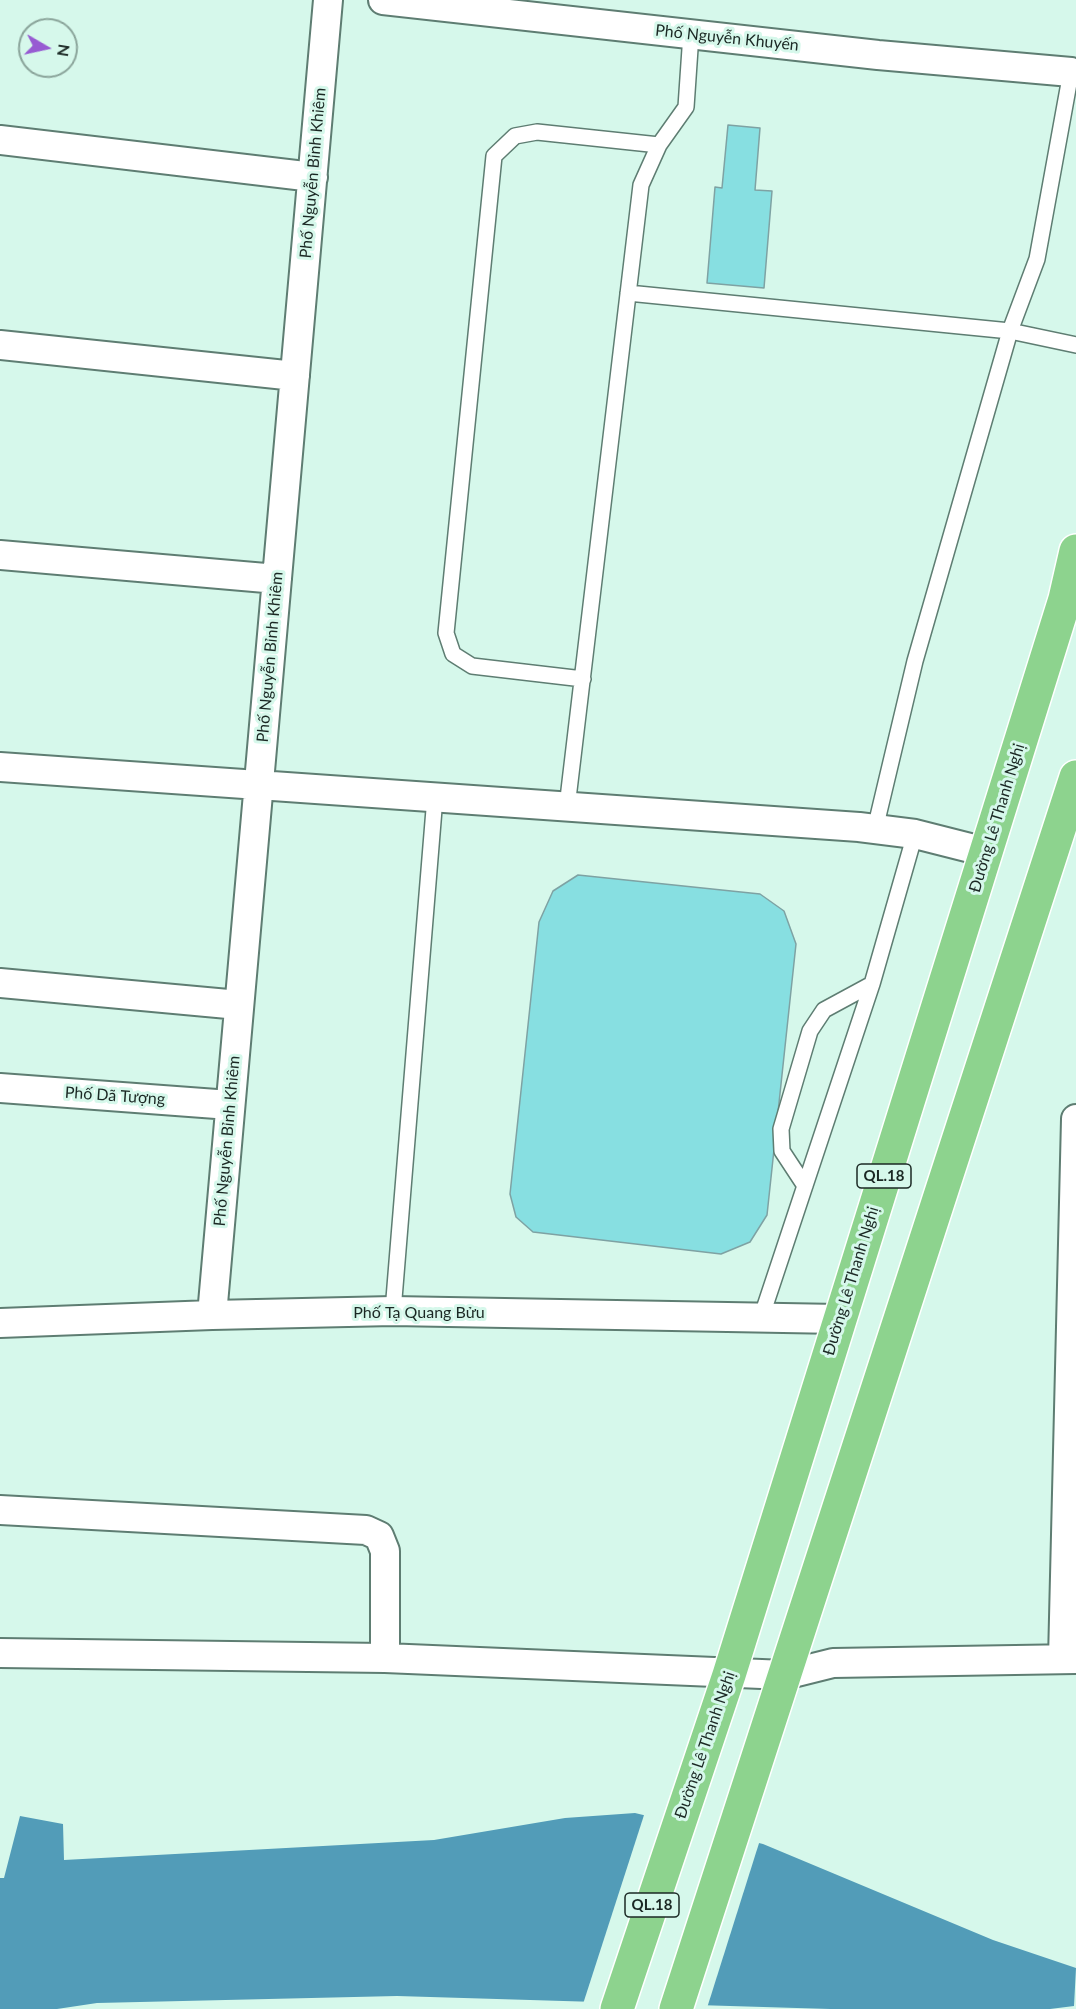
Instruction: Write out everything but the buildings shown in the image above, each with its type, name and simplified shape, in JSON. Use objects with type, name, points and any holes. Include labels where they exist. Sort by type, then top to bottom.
[{"type":"highway","name":"Đường Lê Thanh Nghị","points":[[617,2009],[729,1675],[1065,599],[1076,551]]},
{"type":"highway","points":[[676,2009],[1076,777]]},
{"type":"street","name":"Phố Nguyễn Bỉnh Khiêm","points":[[212,1315],[328,0]]},
{"type":"street","name":"Phố Nguyễn Khuyến","points":[[383,0],[878,55],[1074,71]]},
{"type":"street","points":[[0,140],[313,177]]},
{"type":"street","points":[[0,345],[295,376]]},
{"type":"street","points":[[0,555],[277,579]]},
{"type":"street","points":[[0,767],[875,829],[915,834],[986,852]]},
{"type":"street","points":[[0,983],[239,1005]]},
{"type":"street","name":"Phố Dã Tượng","points":[[0,1088],[230,1105]]},
{"type":"street","points":[[0,1653],[385,1658],[729,1675],[785,1675],[833,1663],[1069,1659],[1076,1119]]},
{"type":"street","name":"Phố Tạ Quang Bửu","points":[[0,1323],[393,1311],[839,1319]]},
{"type":"street","points":[[0,1510],[366,1530],[379,1536],[385,1551],[385,1658]]},
{"type":"lane","points":[[567,807],[641,185],[659,145],[686,107],[692,34]]},
{"type":"lane","points":[[875,829],[915,661],[1010,331],[1037,259],[1074,71]]},
{"type":"lane","points":[[583,679],[472,666],[453,654],[446,633],[494,156],[515,136],[537,132],[659,145]]},
{"type":"lane","points":[[628,293],[1010,331],[1076,345]]},
{"type":"lane","points":[[393,1311],[435,797]]},
{"type":"lane","points":[[761,1318],[872,984],[915,834]]},
{"type":"lane","points":[[805,1186],[782,1151],[781,1129],[810,1031],[824,1010],[872,984]]},
{"type":"water","points":[[635,1813],[763,1844],[993,1940],[1076,1968],[1074,2006],[1050,2009],[830,2009],[397,1996],[97,2003],[57,2009],[0,2009],[0,1878],[4,1878],[20,1816],[63,1824],[64,1860],[434,1840],[565,1818]]},
{"type":"pier","points":[[645,1812],[760,1840],[707,2008],[583,2004]]}]
